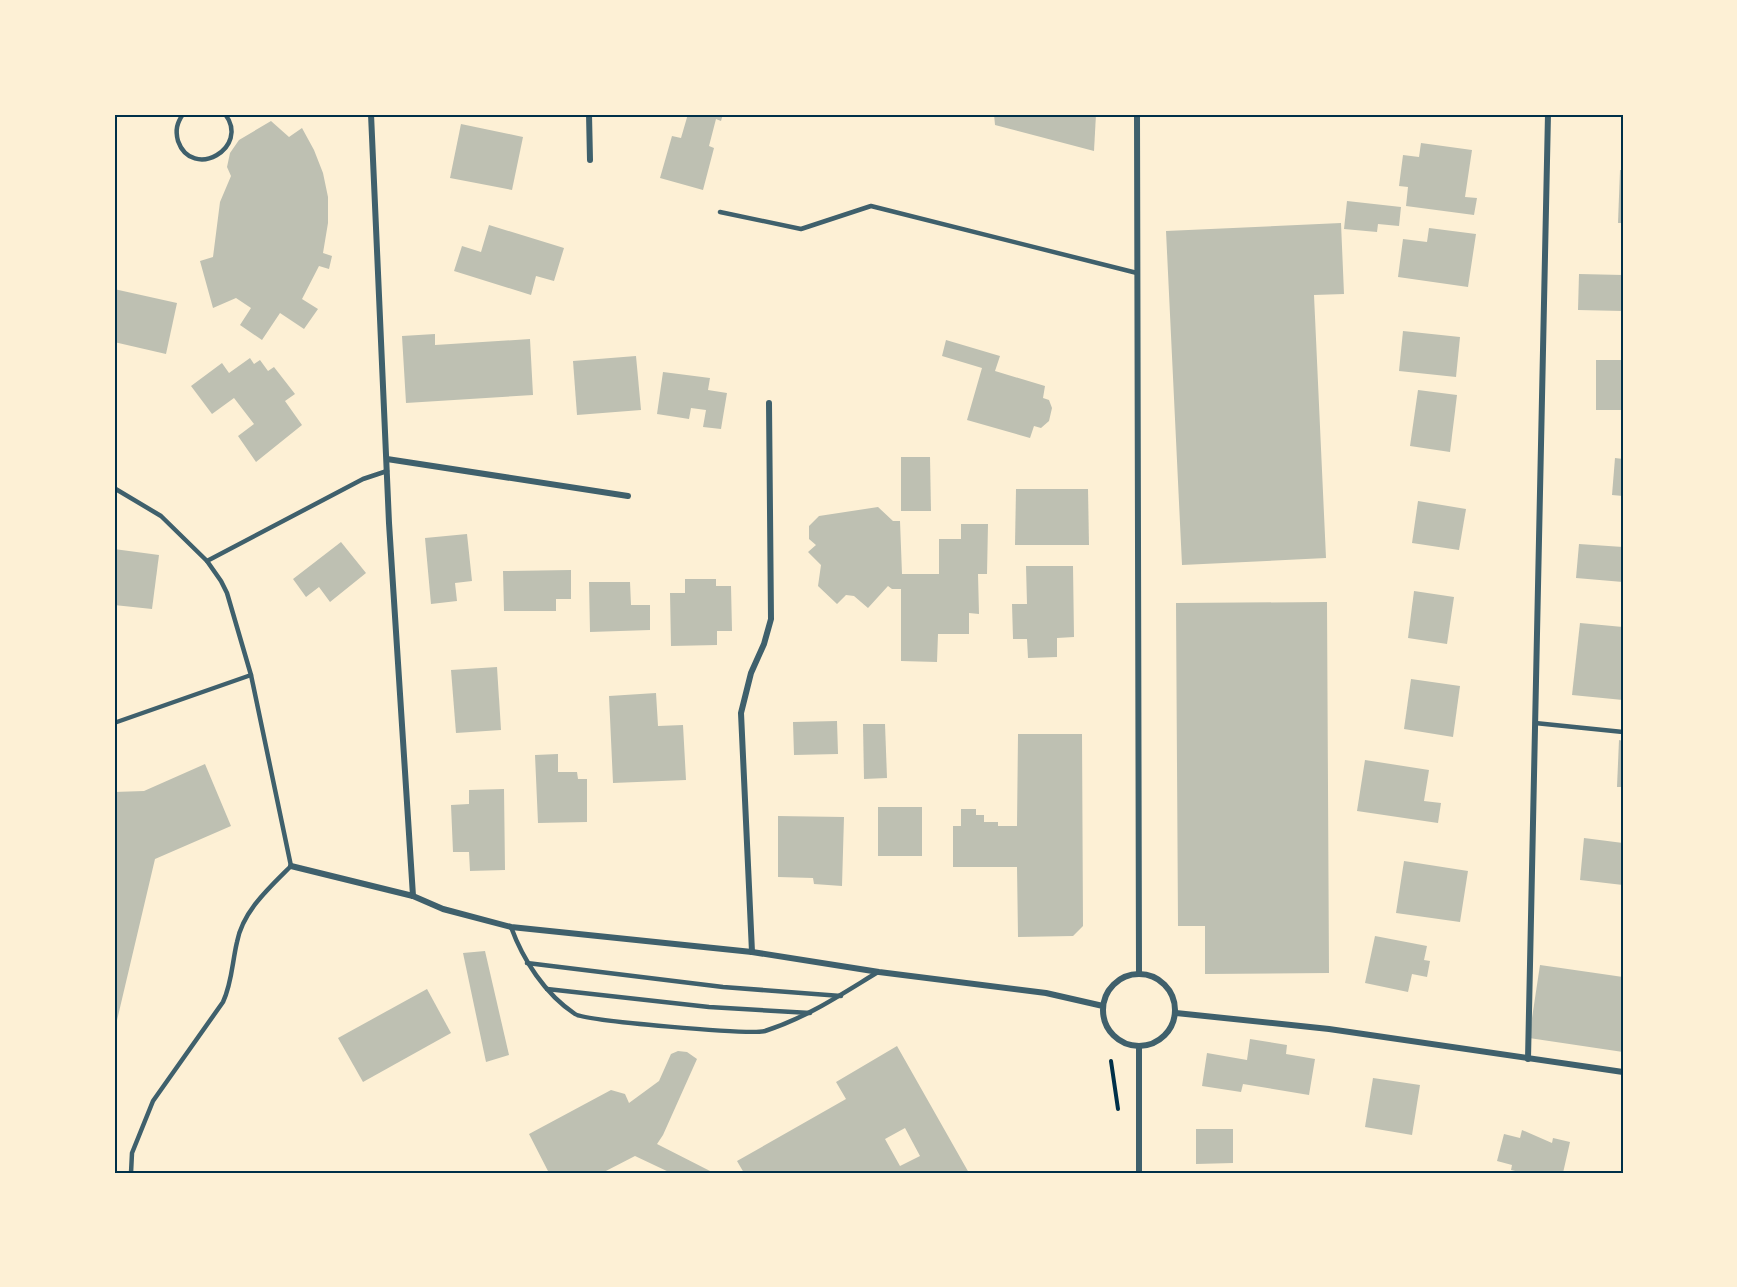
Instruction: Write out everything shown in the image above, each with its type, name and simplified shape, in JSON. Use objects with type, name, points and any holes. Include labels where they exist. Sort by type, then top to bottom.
[{"type":"street","points":[[371,114],[387,471],[414,896]]},
{"type":"street","points":[[589,114],[590,160]]},
{"type":"street","points":[[1137,114],[1139,973]]},
{"type":"street","points":[[1528,1059],[1548,114]]},
{"type":"street","points":[[752,952],[741,713],[751,673],[764,644],[771,619],[769,403]]},
{"type":"street","points":[[387,459],[628,496]]},
{"type":"street","points":[[291,866],[414,896],[470,917],[511,927],[752,952],[879,972],[1046,993],[1102,1006]]},
{"type":"street","points":[[1139,973],[1154,976],[1167,985],[1174,998],[1176,1013],[1172,1026],[1164,1037],[1152,1044],[1139,1046],[1124,1044],[1112,1034],[1104,1021],[1102,1006],[1106,993],[1115,982],[1126,975],[1139,973]]},
{"type":"street","points":[[1176,1013],[1329,1029],[1623,1072]]},
{"type":"street","points":[[1139,1046],[1139,1173]]},
{"type":"lane","points":[[183,114],[178,122],[176,134],[180,147],[194,158],[203,159],[214,157],[224,150],[231,140],[232,129],[225,114]]},
{"type":"lane","points":[[720,212],[801,229],[871,206],[1137,273]]},
{"type":"lane","points":[[207,561],[363,479],[387,471]]},
{"type":"lane","points":[[114,488],[161,516],[207,561],[227,593],[251,675],[291,866],[255,903],[237,940],[230,989],[224,1002],[153,1101],[132,1153],[131,1173]]},
{"type":"lane","points":[[114,723],[251,675]]},
{"type":"lane","points":[[1535,723],[1623,732]]},
{"type":"lane","points":[[511,927],[527,963],[547,989],[577,1015],[624,1022],[762,1032],[812,1013],[879,972]]},
{"type":"lane","points":[[527,963],[723,987],[841,996]]},
{"type":"lane","points":[[547,989],[709,1007],[812,1013]]},
{"type":"path","points":[[1111,1061],[1119,1120]]},
{"type":"building","points":[[688,114],[723,114],[721,121],[716,119],[709,146],[714,148],[703,190],[660,178],[672,136],[681,138]]},
{"type":"building","points":[[994,114],[1096,114],[1094,151],[995,125]]},
{"type":"building","points":[[271,121],[289,137],[302,128],[314,150],[323,173],[328,197],[328,223],[323,253],[332,256],[329,269],[319,266],[302,299],[318,309],[304,329],[280,313],[262,340],[240,325],[251,308],[236,298],[213,308],[200,261],[213,257],[220,202],[231,176],[227,167],[230,153],[239,140]]},
{"type":"building","points":[[461,124],[523,137],[512,190],[450,178]]},
{"type":"building","points":[[1421,143],[1472,150],[1465,197],[1477,198],[1474,215],[1406,206],[1408,187],[1399,186],[1403,155],[1419,157]]},
{"type":"building","points":[[1620,170],[1623,170],[1623,223],[1618,223]]},
{"type":"building","points":[[1347,201],[1401,207],[1399,226],[1378,224],[1377,232],[1344,229]]},
{"type":"building","points":[[1341,223],[1344,294],[1314,295],[1326,558],[1182,565],[1166,231]]},
{"type":"building","points":[[489,225],[564,248],[554,281],[536,276],[531,295],[454,271],[462,246],[481,252]]},
{"type":"building","points":[[1429,228],[1476,234],[1468,287],[1398,277],[1403,239],[1427,242]]},
{"type":"building","points":[[1579,274],[1623,275],[1623,311],[1578,310]]},
{"type":"building","points":[[114,289],[177,303],[166,354],[114,342]]},
{"type":"building","points":[[1403,331],[1460,337],[1456,377],[1399,371]]},
{"type":"building","points":[[435,334],[435,345],[530,339],[533,395],[406,403],[402,336]]},
{"type":"building","points":[[946,340],[1000,356],[995,371],[1045,386],[1043,398],[1049,400],[1052,408],[1049,421],[1041,428],[1034,426],[1030,438],[967,420],[982,368],[942,356]]},
{"type":"building","points":[[636,356],[641,410],[577,415],[573,361]]},
{"type":"building","points":[[250,358],[254,364],[260,360],[268,371],[274,367],[295,394],[285,401],[302,425],[256,462],[238,436],[254,424],[234,398],[212,414],[191,386],[222,363],[229,373]]},
{"type":"building","points":[[1596,360],[1623,360],[1623,410],[1596,410]]},
{"type":"building","points":[[663,372],[710,378],[708,390],[727,393],[721,429],[703,427],[706,410],[691,408],[689,419],[657,414]]},
{"type":"building","points":[[1418,390],[1457,395],[1450,452],[1410,446]]},
{"type":"building","points":[[901,457],[930,457],[931,511],[901,511]]},
{"type":"building","points":[[1615,458],[1623,459],[1623,496],[1612,495]]},
{"type":"building","points":[[1016,489],[1088,489],[1089,545],[1015,545]]},
{"type":"building","points":[[1418,501],[1466,509],[1459,550],[1412,543]]},
{"type":"building","points":[[878,507],[893,521],[900,521],[902,574],[939,574],[939,539],[961,539],[961,524],[988,524],[987,574],[978,574],[979,614],[969,613],[969,634],[938,634],[937,662],[901,661],[901,589],[892,589],[888,586],[868,608],[854,596],[846,595],[837,604],[818,586],[821,565],[808,552],[816,545],[809,539],[809,526],[819,516]]},
{"type":"building","points":[[467,534],[472,581],[455,583],[457,601],[431,604],[425,538]]},
{"type":"building","points":[[341,542],[366,573],[330,602],[319,587],[306,597],[293,579]]},
{"type":"building","points":[[1579,544],[1623,547],[1623,582],[1576,578]]},
{"type":"building","points":[[114,549],[159,555],[152,609],[114,605]]},
{"type":"building","points":[[1026,566],[1073,566],[1074,637],[1057,638],[1057,657],[1028,658],[1027,639],[1013,639],[1012,604],[1027,604]]},
{"type":"building","points":[[571,570],[571,599],[556,599],[556,611],[504,611],[503,571]]},
{"type":"building","points":[[685,579],[716,579],[716,586],[731,586],[732,631],[717,631],[717,645],[671,646],[670,593],[685,593]]},
{"type":"building","points":[[589,582],[630,582],[631,605],[650,605],[650,630],[590,632]]},
{"type":"building","points":[[1414,591],[1454,597],[1447,644],[1408,638]]},
{"type":"building","points":[[1327,602],[1329,973],[1205,974],[1205,926],[1178,926],[1176,603]]},
{"type":"building","points":[[1580,623],[1623,627],[1623,700],[1572,695]]},
{"type":"building","points":[[497,667],[501,730],[456,733],[451,670]]},
{"type":"building","points":[[1411,679],[1460,686],[1453,737],[1404,729]]},
{"type":"building","points":[[656,693],[658,726],[683,725],[686,780],[613,783],[609,696]]},
{"type":"building","points":[[837,721],[838,754],[794,755],[793,722]]},
{"type":"building","points":[[863,724],[885,724],[887,778],[864,779]]},
{"type":"building","points":[[1018,734],[1082,734],[1083,926],[1073,936],[1018,937],[1017,867],[953,867],[953,826],[961,826],[961,809],[976,809],[976,815],[984,815],[984,822],[998,822],[998,826],[1017,826]]},
{"type":"building","points":[[1619,740],[1623,741],[1623,787],[1617,787]]},
{"type":"building","points":[[558,754],[558,772],[577,772],[578,779],[587,779],[587,822],[538,823],[535,755]]},
{"type":"building","points":[[1365,760],[1429,770],[1424,801],[1441,803],[1438,823],[1357,811]]},
{"type":"building","points":[[205,764],[231,826],[155,859],[114,1033],[114,792],[144,791]]},
{"type":"building","points":[[504,789],[505,870],[470,871],[469,852],[453,852],[451,805],[469,804],[469,790]]},
{"type":"building","points":[[878,807],[922,807],[922,856],[878,856]]},
{"type":"building","points":[[778,816],[844,817],[842,886],[814,884],[813,878],[778,877]]},
{"type":"building","points":[[1584,838],[1623,843],[1623,885],[1580,880]]},
{"type":"building","points":[[1404,861],[1468,871],[1460,922],[1396,913]]},
{"type":"building","points":[[1375,936],[1427,946],[1424,960],[1430,961],[1427,977],[1412,974],[1408,992],[1365,983]]},
{"type":"building","points":[[485,951],[509,1055],[486,1062],[463,953]]},
{"type":"building","points":[[1540,965],[1623,977],[1623,1052],[1529,1038]]},
{"type":"building","points":[[427,989],[451,1033],[363,1082],[338,1038]]},
{"type":"building","points":[[1250,1039],[1287,1045],[1286,1054],[1315,1059],[1309,1095],[1243,1084],[1241,1092],[1202,1086],[1207,1053],[1247,1060]]},
{"type":"building","points":[[897,1046],[969,1173],[744,1173],[737,1161],[846,1099],[836,1082]],"holes":[[[905,1128],[920,1156],[900,1166],[885,1139]]]},
{"type":"building","points":[[678,1051],[687,1052],[697,1059],[657,1144],[714,1173],[671,1173],[635,1156],[602,1173],[549,1173],[529,1134],[611,1090],[625,1094],[629,1103],[659,1081],[671,1054]]},
{"type":"building","points":[[1373,1078],[1420,1085],[1412,1135],[1365,1127]]},
{"type":"building","points":[[1196,1129],[1233,1129],[1233,1163],[1196,1164]]},
{"type":"building","points":[[1522,1130],[1552,1143],[1553,1138],[1570,1142],[1563,1173],[1524,1173],[1511,1170],[1512,1165],[1497,1161],[1504,1134],[1520,1138]]}]
